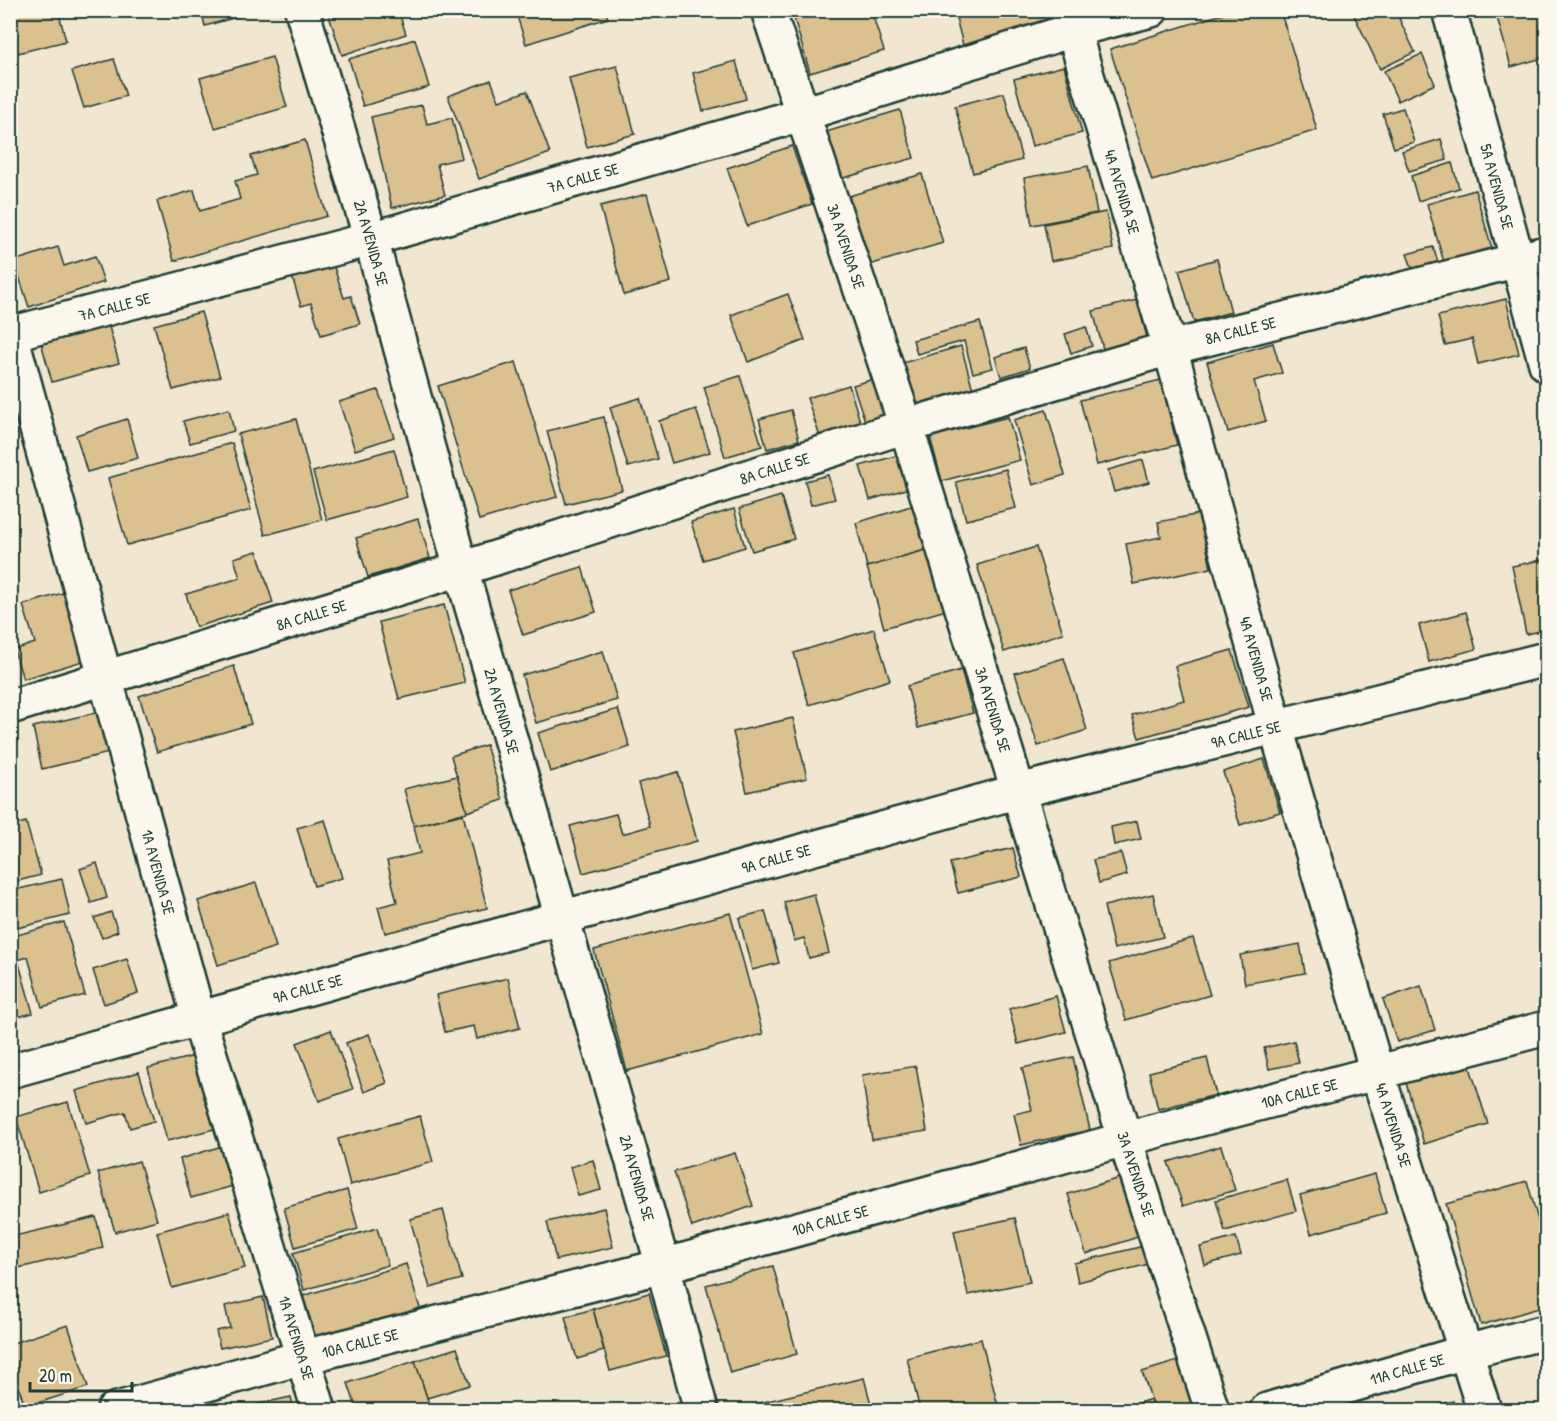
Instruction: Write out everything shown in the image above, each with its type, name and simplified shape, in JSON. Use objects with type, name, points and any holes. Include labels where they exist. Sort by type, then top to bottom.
[{"type":"street","name":"2A AVENIDA SE","points":[[302,10],[371,239],[461,569],[663,1266],[701,1410]]},
{"type":"street","name":"3A AVENIDA SE","points":[[768,10],[906,426],[1125,1138],[1212,1410]]},
{"type":"street","name":"7A CALLE SE","points":[[11,333],[371,239],[803,114],[1070,20],[1152,10]]},
{"type":"street","name":"5A AVENIDA SE","points":[[1449,10],[1532,257],[1546,364]]},
{"type":"street","name":"4A AVENIDA SE","points":[[1070,20],[1170,348],[1276,728],[1377,1072],[1484,1410]]},
{"type":"street","name":"8A CALLE SE","points":[[10,707],[461,569],[906,426],[1170,348],[1532,257]]},
{"type":"street","name":"1A AVENIDA SE","points":[[11,333],[199,1019],[319,1410]]},
{"type":"street","name":"9A CALLE SE","points":[[10,1071],[1019,791],[1546,659]]},
{"type":"street","name":"10A CALLE SE","points":[[114,1410],[304,1357],[663,1266],[1125,1138],[1546,1028]]},
{"type":"street","name":"11A CALLE SE","points":[[1267,1410],[1465,1352],[1546,1332]]},
{"type":"building","points":[[10,10],[58,10],[66,41],[10,55]]},
{"type":"building","points":[[201,10],[261,10],[205,26]]},
{"type":"building","points":[[327,10],[398,10],[406,34],[342,55]]},
{"type":"building","points":[[515,10],[605,10],[608,18],[526,44]]},
{"type":"building","points":[[819,10],[871,10],[884,51],[810,73],[794,18]]},
{"type":"building","points":[[969,10],[1047,10],[1050,23],[963,45],[955,14]]},
{"type":"building","points":[[1235,10],[1280,10],[1317,130],[1152,181],[1110,49]]},
{"type":"building","points":[[1365,10],[1395,10],[1415,52],[1380,69],[1354,15]]},
{"type":"building","points":[[1495,10],[1544,10],[1546,57],[1511,67]]},
{"type":"building","points":[[415,39],[429,87],[363,106],[349,59]]},
{"type":"building","points":[[1422,54],[1435,84],[1398,101],[1384,71]]},
{"type":"building","points":[[272,57],[287,107],[215,128],[200,78]]},
{"type":"building","points":[[114,59],[126,96],[84,108],[72,71]]},
{"type":"building","points":[[736,61],[746,99],[703,111],[693,73]]},
{"type":"building","points":[[617,66],[635,134],[587,147],[569,78]]},
{"type":"building","points":[[1064,66],[1082,133],[1032,146],[1014,79]]},
{"type":"building","points":[[491,80],[499,101],[527,91],[550,153],[479,179],[448,96]]},
{"type":"building","points":[[1004,93],[1022,160],[973,173],[955,106]]},
{"type":"building","points":[[10,96],[17,117],[10,119]]},
{"type":"building","points":[[422,105],[427,124],[452,118],[462,158],[437,164],[445,195],[392,208],[371,117]]},
{"type":"building","points":[[1403,108],[1414,142],[1394,148],[1383,114]]},
{"type":"building","points":[[900,110],[914,158],[840,179],[826,132]]},
{"type":"building","points":[[1441,139],[1447,160],[1409,171],[1402,151]]},
{"type":"building","points":[[305,140],[327,216],[174,261],[157,201],[194,190],[200,211],[240,199],[235,181],[257,175],[251,156]]},
{"type":"building","points":[[792,146],[812,204],[747,226],[727,168]]},
{"type":"building","points":[[1452,163],[1459,188],[1418,201],[1411,176]]},
{"type":"building","points":[[1088,166],[1097,213],[1032,225],[1024,178]]},
{"type":"building","points":[[922,174],[943,243],[869,265],[849,196]]},
{"type":"building","points":[[1475,190],[1493,252],[1445,266],[1427,204]]},
{"type":"building","points":[[647,194],[671,282],[624,295],[600,206]]},
{"type":"building","points":[[1106,212],[1113,249],[1051,261],[1044,224]]},
{"type":"building","points":[[58,247],[64,266],[95,256],[104,282],[29,307],[14,261]]},
{"type":"building","points":[[1433,247],[1440,268],[1415,276],[1407,254]]},
{"type":"building","points":[[1217,259],[1231,312],[1194,322],[1179,270]]},
{"type":"building","points":[[332,261],[344,298],[351,296],[360,324],[321,335],[311,303],[301,306],[291,273]]},
{"type":"building","points":[[788,294],[805,340],[748,362],[731,315]]},
{"type":"building","points":[[1506,299],[1519,354],[1478,364],[1472,339],[1445,345],[1438,316]]},
{"type":"building","points":[[1137,300],[1147,337],[1103,349],[1093,311]]},
{"type":"building","points":[[201,312],[220,377],[173,390],[154,325]]},
{"type":"building","points":[[106,316],[119,363],[52,382],[39,335]]},
{"type":"building","points":[[980,322],[993,368],[973,373],[964,341],[917,354],[913,340]]},
{"type":"building","points":[[1086,327],[1092,346],[1071,353],[1065,334]]},
{"type":"building","points":[[1273,343],[1282,373],[1254,381],[1266,421],[1228,432],[1207,362]]},
{"type":"building","points":[[961,346],[974,393],[913,410],[899,364]]},
{"type":"building","points":[[1024,348],[1030,368],[1001,377],[995,357]]},
{"type":"building","points":[[516,362],[557,497],[479,520],[438,386]]},
{"type":"building","points":[[740,376],[762,446],[725,457],[704,387]]},
{"type":"building","points":[[878,378],[890,417],[866,424],[853,385]]},
{"type":"building","points":[[1161,380],[1177,445],[1097,465],[1080,400]]},
{"type":"building","points":[[849,385],[861,425],[820,437],[807,398]]},
{"type":"building","points":[[378,390],[394,437],[355,450],[339,402]]},
{"type":"building","points":[[640,398],[658,459],[628,467],[610,407]]},
{"type":"building","points":[[229,409],[234,431],[190,443],[183,421]]},
{"type":"building","points":[[696,409],[710,452],[672,463],[659,421]]},
{"type":"building","points":[[791,410],[799,440],[767,449],[759,419]]},
{"type":"building","points":[[1046,410],[1065,475],[1033,485],[1014,420]]},
{"type":"building","points":[[604,417],[622,490],[566,504],[547,431]]},
{"type":"building","points":[[1008,417],[1020,460],[942,481],[930,437]]},
{"type":"building","points":[[127,419],[138,458],[87,472],[76,435]]},
{"type":"building","points":[[296,419],[322,520],[265,535],[238,434]]},
{"type":"building","points":[[232,443],[251,510],[127,545],[108,478]]},
{"type":"building","points":[[394,449],[407,497],[327,520],[313,472]]},
{"type":"building","points":[[899,455],[909,488],[870,500],[860,466]]},
{"type":"building","points":[[1143,460],[1149,482],[1114,492],[1108,470]]},
{"type":"building","points":[[1006,469],[1016,508],[966,520],[956,482]]},
{"type":"building","points":[[828,475],[835,499],[811,505],[805,481]]},
{"type":"building","points":[[781,496],[794,539],[752,551],[739,509]]},
{"type":"building","points":[[914,505],[929,549],[867,567],[856,523]]},
{"type":"building","points":[[734,509],[745,547],[703,560],[691,522]]},
{"type":"building","points":[[1200,514],[1211,568],[1134,584],[1126,544],[1161,537],[1158,522]]},
{"type":"building","points":[[418,519],[430,558],[368,577],[356,538]]},
{"type":"building","points":[[1036,547],[1063,633],[1004,652],[977,565]]},
{"type":"building","points":[[929,549],[946,610],[884,628],[867,567]]},
{"type":"building","points":[[257,551],[273,603],[196,627],[186,594],[240,578],[234,558]]},
{"type":"building","points":[[1546,559],[1546,630],[1526,634],[1512,566]]},
{"type":"building","points":[[582,567],[596,612],[523,635],[508,590]]},
{"type":"building","points":[[66,592],[86,660],[23,679],[14,650],[35,643],[23,605]]},
{"type":"building","points":[[444,605],[465,683],[399,699],[379,622]]},
{"type":"building","points":[[1466,612],[1476,649],[1429,662],[1419,625]]},
{"type":"building","points":[[874,629],[890,680],[809,705],[794,653]]},
{"type":"building","points":[[1232,650],[1249,707],[1139,738],[1132,715],[1184,700],[1175,666]]},
{"type":"building","points":[[603,651],[617,700],[536,723],[522,675]]},
{"type":"building","points":[[1064,658],[1087,730],[1038,746],[1015,673]]},
{"type":"building","points":[[234,666],[251,724],[157,752],[139,696]]},
{"type":"building","points":[[961,670],[973,713],[918,728],[907,686]]},
{"type":"building","points":[[618,709],[630,747],[550,772],[538,733]]},
{"type":"building","points":[[104,711],[113,752],[42,769],[33,727]]},
{"type":"building","points":[[793,718],[807,778],[747,792],[733,732]]},
{"type":"building","points":[[486,745],[503,800],[467,812],[451,756]]},
{"type":"building","points":[[1264,759],[1280,812],[1240,825],[1223,772]]},
{"type":"building","points":[[678,772],[697,841],[583,873],[570,826],[616,814],[622,834],[650,826],[638,783]]},
{"type":"building","points":[[457,776],[467,812],[414,826],[404,789]]},
{"type":"building","points":[[463,814],[487,908],[385,933],[378,907],[397,902],[387,861],[420,853],[414,826]]},
{"type":"building","points":[[325,820],[342,878],[314,886],[297,828]]},
{"type":"building","points":[[1137,821],[1141,839],[1114,845],[1111,827]]},
{"type":"building","points":[[26,822],[41,875],[10,883],[10,826]]},
{"type":"building","points":[[1013,848],[1021,877],[958,893],[950,863]]},
{"type":"building","points":[[1121,853],[1127,875],[1099,883],[1093,860]]},
{"type":"building","points":[[97,863],[107,898],[91,903],[80,869]]},
{"type":"building","points":[[62,879],[70,915],[13,929],[10,918],[10,891]]},
{"type":"building","points":[[256,883],[276,947],[218,965],[198,901]]},
{"type":"building","points":[[814,894],[829,953],[809,958],[804,938],[794,941],[784,902]]},
{"type":"building","points":[[1153,894],[1163,937],[1114,949],[1104,906]]},
{"type":"building","points":[[765,911],[779,963],[752,970],[739,918]]},
{"type":"building","points":[[111,912],[118,931],[102,938],[94,918]]},
{"type":"building","points":[[730,913],[763,1034],[627,1071],[594,950]]},
{"type":"building","points":[[64,922],[85,995],[42,1007],[28,957],[10,962],[10,937]]},
{"type":"building","points":[[1193,938],[1210,995],[1126,1020],[1109,963]]},
{"type":"building","points":[[1300,944],[1305,973],[1245,984],[1240,955]]},
{"type":"building","points":[[127,959],[138,993],[104,1004],[93,970]]},
{"type":"building","points":[[19,964],[33,1013],[10,1019],[10,967]]},
{"type":"building","points":[[508,978],[520,1028],[477,1039],[474,1026],[445,1032],[436,995]]},
{"type":"building","points":[[1421,986],[1435,1030],[1397,1042],[1383,999]]},
{"type":"building","points":[[1056,996],[1066,1032],[1018,1044],[1009,1009]]},
{"type":"building","points":[[331,1030],[353,1089],[319,1101],[297,1043]]},
{"type":"building","points":[[369,1034],[387,1083],[364,1092],[346,1043]]},
{"type":"building","points":[[1294,1041],[1299,1063],[1269,1069],[1264,1048]]},
{"type":"building","points":[[194,1056],[214,1129],[167,1141],[148,1068]]},
{"type":"building","points":[[1073,1057],[1090,1130],[1021,1145],[1014,1114],[1032,1110],[1022,1068]]},
{"type":"building","points":[[1207,1058],[1216,1095],[1158,1109],[1149,1072]]},
{"type":"building","points":[[1469,1064],[1488,1124],[1424,1144],[1406,1083]]},
{"type":"building","points":[[916,1066],[927,1131],[872,1140],[862,1075]]},
{"type":"building","points":[[139,1072],[154,1121],[130,1128],[125,1112],[86,1123],[76,1091]]},
{"type":"building","points":[[68,1102],[90,1176],[39,1192],[16,1117]]},
{"type":"building","points":[[420,1116],[433,1162],[350,1185],[338,1139]]},
{"type":"building","points":[[222,1146],[233,1186],[191,1198],[180,1159]]},
{"type":"building","points":[[1221,1146],[1235,1190],[1183,1206],[1168,1162]]},
{"type":"building","points":[[735,1153],[753,1206],[692,1227],[674,1172]]},
{"type":"building","points":[[593,1160],[601,1190],[578,1196],[570,1167]]},
{"type":"building","points":[[139,1161],[157,1220],[115,1232],[98,1173]]},
{"type":"building","points":[[1375,1174],[1386,1213],[1311,1234],[1300,1195]]},
{"type":"building","points":[[1129,1175],[1147,1234],[1086,1254],[1068,1194]]},
{"type":"building","points":[[1287,1180],[1296,1211],[1225,1231],[1216,1200]]},
{"type":"building","points":[[1527,1181],[1546,1248],[1546,1306],[1481,1325],[1446,1204]]},
{"type":"building","points":[[347,1190],[358,1229],[295,1247],[284,1208]]},
{"type":"building","points":[[604,1208],[613,1247],[556,1260],[547,1222]]},
{"type":"building","points":[[443,1210],[462,1279],[430,1288],[410,1219]]},
{"type":"building","points":[[229,1212],[245,1268],[172,1288],[157,1232]]},
{"type":"building","points":[[96,1217],[103,1248],[10,1270],[10,1237]]},
{"type":"building","points":[[1015,1218],[1030,1282],[968,1295],[954,1231]]},
{"type":"building","points":[[377,1228],[388,1265],[304,1290],[293,1253]]},
{"type":"building","points":[[1236,1237],[1241,1255],[1205,1265],[1200,1247]]},
{"type":"building","points":[[1148,1245],[1153,1263],[1078,1282],[1074,1263]]},
{"type":"building","points":[[406,1264],[420,1308],[317,1341],[303,1296]]},
{"type":"building","points":[[773,1266],[797,1354],[730,1373],[706,1285]]},
{"type":"building","points":[[649,1293],[666,1356],[610,1371],[593,1309]]},
{"type":"building","points":[[263,1297],[272,1337],[220,1348],[216,1331],[230,1328],[225,1306]]},
{"type":"building","points":[[593,1309],[604,1351],[577,1359],[565,1317]]},
{"type":"building","points":[[68,1325],[88,1387],[25,1407],[10,1360],[10,1344]]},
{"type":"building","points":[[981,1339],[999,1410],[920,1410],[907,1358]]},
{"type":"building","points":[[457,1348],[470,1385],[427,1398],[415,1361]]},
{"type":"building","points":[[1181,1360],[1197,1410],[1155,1410],[1142,1372]]},
{"type":"building","points":[[415,1361],[431,1410],[357,1410],[348,1383]]},
{"type":"building","points":[[864,1378],[872,1408],[862,1410],[743,1410],[742,1407]]},
{"type":"building","points":[[291,1397],[294,1410],[254,1410],[253,1405]]},
{"type":"building","points":[[1151,1399],[1155,1410],[1117,1410]]},
{"type":"building","points":[[1453,1401],[1455,1410],[1418,1410]]}]
